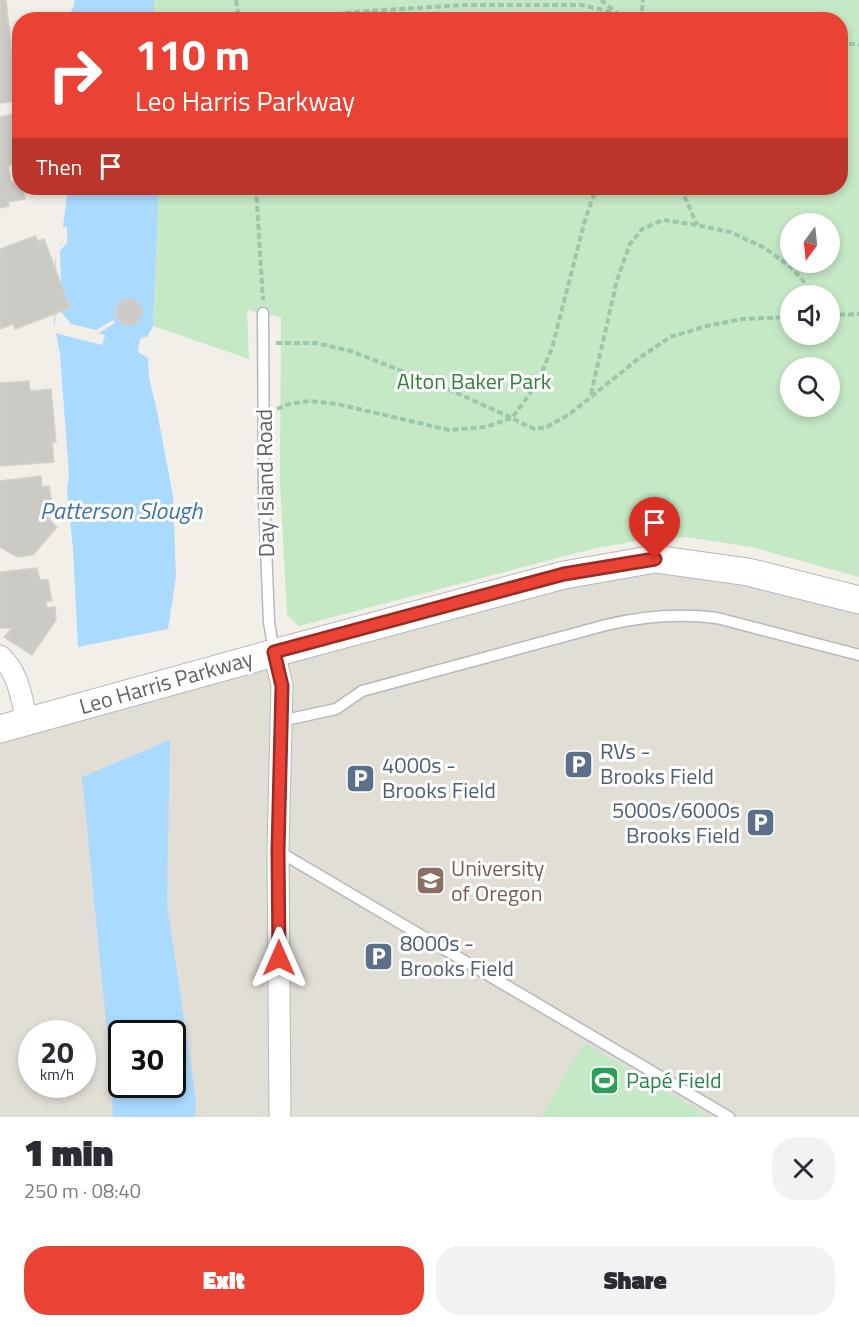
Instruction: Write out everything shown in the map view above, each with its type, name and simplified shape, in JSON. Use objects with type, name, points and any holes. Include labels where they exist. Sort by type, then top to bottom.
[{"type":"street","name":"Leo Harris Parkway","points":[[0,729],[564,574],[655,559],[748,572],[859,600]]},
{"type":"street","points":[[274,652],[282,686],[278,851],[280,1117]]},
{"type":"street","points":[[0,656],[14,672],[27,721]]},
{"type":"lane","name":"Day Island Road","points":[[263,313],[264,497],[269,622],[274,652]]},
{"type":"lane","points":[[281,721],[336,709],[362,691],[634,618],[695,615],[717,618],[859,656]]},
{"type":"lane","points":[[278,851],[729,1117]]},
{"type":"path","points":[[428,7],[431,0]]},
{"type":"path","points":[[601,0],[615,12]]},
{"type":"path","points":[[351,12],[464,4],[582,4],[609,12]]},
{"type":"path","points":[[256,195],[263,313]]},
{"type":"path","points":[[264,416],[289,404],[309,401],[337,404],[450,430],[486,427],[512,418],[537,384],[552,348],[594,195]]},
{"type":"path","points":[[684,195],[697,225]]},
{"type":"path","points":[[591,396],[617,280],[630,244],[642,229],[663,220],[730,232],[765,248],[793,269],[807,285]]},
{"type":"path","points":[[840,314],[859,314]]},
{"type":"path","points":[[264,343],[316,343],[351,351],[409,373],[535,429],[547,427],[571,413],[670,337],[742,319],[780,317]]},
{"type":"shaded area","name":"University of Oregon","points":[[655,559],[859,600],[859,1117],[0,1117],[0,729]]},
{"type":"green space","name":"Alton Baker Park","points":[[154,0],[859,0],[859,577],[751,547],[686,537],[635,541],[592,549],[299,626],[287,615],[280,482],[281,317],[247,310],[249,359],[153,326],[159,195],[848,195],[848,12],[154,12]]},
{"type":"green space","name":"Papé Field","points":[[584,1043],[710,1117],[541,1117]]},
{"type":"water","points":[[75,0],[154,0],[154,12],[70,12]]},
{"type":"water","name":"Patterson Slough","points":[[67,195],[159,195],[153,326],[148,336],[140,339],[138,352],[148,358],[149,378],[173,496],[176,577],[168,629],[78,647],[73,549],[67,490],[69,475],[60,354],[54,323],[55,262],[57,249],[63,240]]},
{"type":"water","points":[[170,740],[167,904],[184,1020],[108,1020],[108,1041],[82,777]]},
{"type":"water","points":[[186,1032],[196,1100],[195,1117],[113,1117],[112,1098],[186,1098]]},
{"type":"pier","points":[[63,227],[67,227],[67,243],[60,251],[62,313],[71,324],[96,330],[113,320],[115,323],[99,333],[105,335],[102,345],[55,333],[56,249],[63,241]]},
{"type":"building","points":[[0,0],[6,0],[12,55],[12,102],[0,103]]},
{"type":"building","points":[[12,114],[12,165],[8,166],[12,182],[12,195],[24,195],[25,199],[8,202],[9,206],[0,208],[0,117]]},
{"type":"building","points":[[35,236],[38,241],[44,239],[70,308],[15,329],[13,324],[0,329],[0,249]]},
{"type":"building","points":[[129,299],[138,303],[142,312],[138,321],[129,325],[120,321],[116,312],[120,303]]},
{"type":"building","points":[[29,381],[30,391],[51,389],[56,442],[52,442],[54,462],[0,466],[0,383]]},
{"type":"building","points":[[41,476],[42,487],[49,486],[53,510],[48,510],[49,519],[57,527],[33,555],[17,557],[0,547],[0,481]]},
{"type":"building","points":[[37,568],[40,580],[48,580],[52,601],[46,601],[47,608],[55,607],[56,620],[32,655],[4,637],[12,628],[0,628],[0,572]]},
{"type":"place","name":"RVs - Brooks Field","points":[[579,764]]},
{"type":"place","name":"4000s - Brooks Field","points":[[361,778]]},
{"type":"place","name":"5000s/6000s Brooks Field","points":[[761,823]]},
{"type":"place","name":"University of Oregon","points":[[430,881]]},
{"type":"place","name":"8000s - Brooks Field","points":[[379,956]]},
{"type":"place","name":"Papé Field","points":[[605,1080]]},
{"type":"route","points":[[279,958],[278,851],[282,686],[274,652],[564,574],[655,559]]}]
